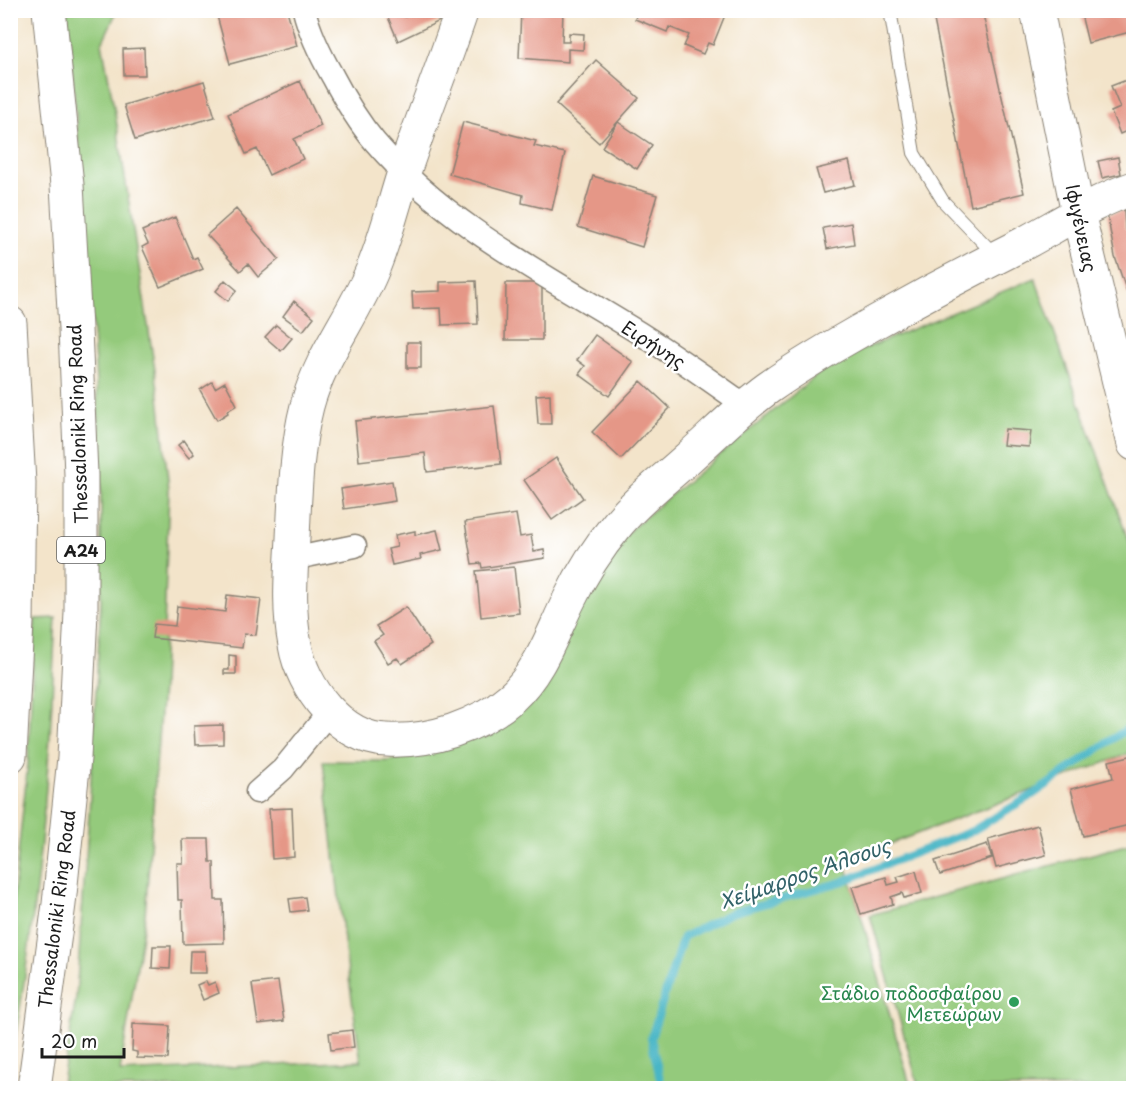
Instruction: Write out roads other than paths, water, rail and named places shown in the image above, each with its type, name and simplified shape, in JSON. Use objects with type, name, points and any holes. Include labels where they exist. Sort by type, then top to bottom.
[{"type":"main road","name":"Thessaloniki Ring Road","points":[[34,1089],[59,904],[74,758],[81,612],[81,476],[75,329],[67,185],[49,10]]},
{"type":"main road","points":[[462,10],[404,172],[375,265],[320,370],[312,390],[305,412],[299,449],[292,560],[291,618],[294,645],[306,678],[330,711],[352,730],[369,737],[387,740],[412,739],[439,734],[486,716],[512,698],[540,662],[591,560],[619,521],[746,406],[772,385],[834,346],[928,292],[1043,234],[1078,213],[1134,188]]},
{"type":"main road","name":"Ιφιγένειας","points":[[1037,10],[1078,213],[1132,435]]},
{"type":"main road","points":[[10,323],[19,483],[17,622],[10,756]]},
{"type":"street","name":"Ειρήνης","points":[[304,10],[306,21],[321,57],[355,116],[375,142],[404,172],[451,213],[482,236],[646,337],[746,406]]},
{"type":"street","points":[[292,560],[355,546]]},
{"type":"street","points":[[257,792],[283,769],[330,711]]},
{"type":"lane","points":[[890,10],[914,153],[943,201],[997,257]]},
{"type":"waterway","name":"Χείμαρρος Άλσους","points":[[662,1088],[651,1038],[683,937],[731,913],[841,882],[972,831],[1034,794],[1134,724]]},
{"type":"place","name":"Στάδιο ποδοσφαίρου Μετεώρων","points":[[1014,1002]]}]
